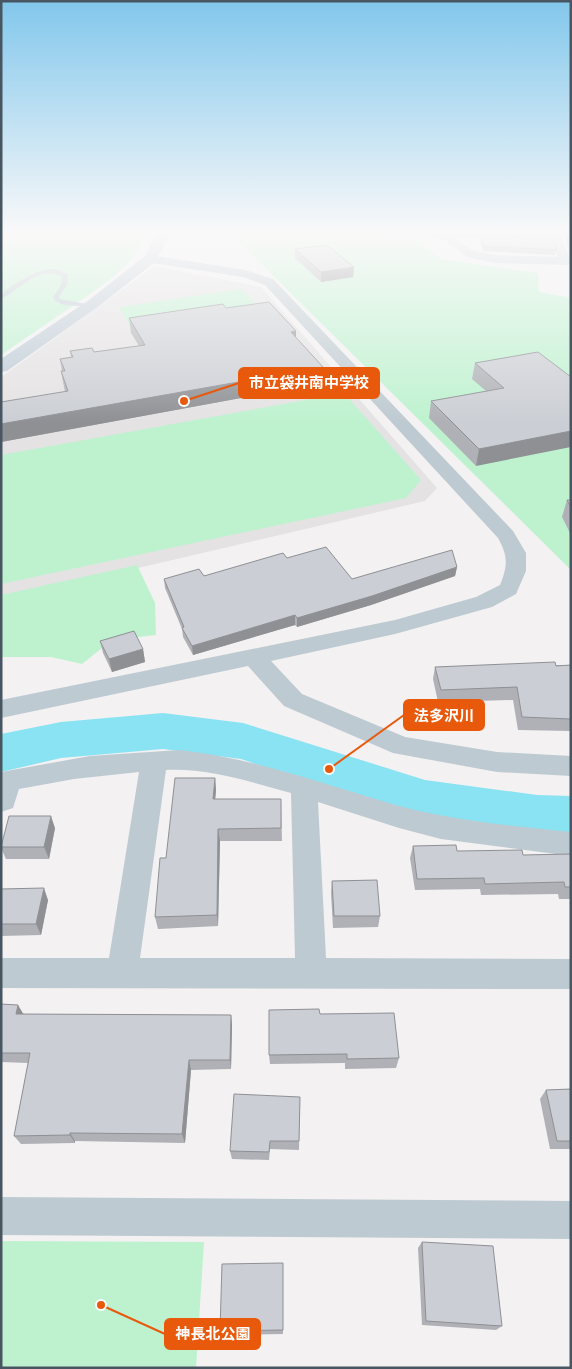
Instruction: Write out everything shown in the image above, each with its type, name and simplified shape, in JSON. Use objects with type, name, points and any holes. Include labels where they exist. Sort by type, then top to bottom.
[{"type":"street","points":[[1,366],[104,295]]},
{"type":"street","points":[[1,709],[395,627],[484,602],[509,588],[516,571],[516,553],[506,536],[281,295]]},
{"type":"street","points":[[254,656],[293,700],[402,746],[497,762],[571,766]]},
{"type":"street","points":[[1,801],[3,800],[6,781],[54,770],[179,760],[248,771],[400,817],[485,835],[571,844]]},
{"type":"street","points":[[122,973],[154,761]]},
{"type":"street","points":[[304,787],[310,974]]},
{"type":"street","points":[[1,972],[571,974]]},
{"type":"street","points":[[1,1216],[571,1220]]},
{"type":"lane","points":[[57,295],[57,300],[64,303],[90,306]]},
{"type":"shaded area","points":[[115,295],[268,295],[437,488],[425,501],[1,600],[1,377]]},
{"type":"green space","points":[[1,295],[88,295],[1,355]]},
{"type":"green space","points":[[202,295],[247,295],[262,311],[133,331],[119,307]]},
{"type":"green space","points":[[293,295],[554,295],[571,298],[571,570]]},
{"type":"green space","points":[[344,393],[421,480],[406,498],[1,584],[1,455]]},
{"type":"green space","points":[[137,565],[155,603],[156,635],[112,640],[82,664],[51,657],[1,657],[1,595]]},
{"type":"green space","points":[[1,1241],[204,1242],[196,1368],[1,1368]]},
{"type":"building","points":[[269,302],[296,331],[291,332],[323,367],[1,424],[1,402],[68,391],[61,371],[65,371],[60,359],[73,357],[70,351],[92,348],[94,352],[145,345],[129,318],[223,304],[226,308]]},
{"type":"building","points":[[538,352],[571,377],[571,431],[479,449],[431,401],[504,388],[475,363]]},
{"type":"building","points":[[326,547],[352,579],[452,550],[457,567],[372,596],[297,618],[295,615],[192,646],[182,628],[184,627],[164,579],[199,569],[204,576],[283,553],[287,558]]},
{"type":"building","points":[[134,631],[143,649],[109,659],[100,641]]},
{"type":"building","points":[[555,662],[556,666],[571,665],[571,719],[522,717],[517,687],[441,690],[435,667]]},
{"type":"building","points":[[175,778],[215,778],[213,799],[281,799],[281,828],[218,829],[217,915],[155,917],[160,858],[166,858]]},
{"type":"building","points":[[9,816],[51,816],[44,847],[1,847]]},
{"type":"building","points":[[456,845],[457,851],[522,850],[523,855],[571,854],[571,887],[565,887],[564,882],[485,884],[484,878],[417,879],[413,846]]},
{"type":"building","points":[[377,880],[380,916],[334,916],[332,881]]},
{"type":"building","points":[[44,888],[36,924],[1,924],[1,889]]},
{"type":"building","points":[[1,1004],[18,1005],[16,1014],[231,1015],[230,1060],[189,1060],[182,1134],[70,1133],[70,1135],[14,1136],[30,1053],[1,1053]]},
{"type":"building","points":[[319,1009],[320,1014],[394,1013],[399,1058],[347,1059],[347,1054],[269,1055],[269,1010]]},
{"type":"building","points":[[571,1089],[571,1141],[557,1141],[546,1090]]},
{"type":"building","points":[[234,1094],[300,1097],[299,1141],[270,1141],[269,1152],[230,1151]]},
{"type":"building","points":[[422,1242],[493,1246],[502,1326],[426,1321]]},
{"type":"building","points":[[283,1263],[283,1330],[220,1331],[222,1264]]},
{"type":"waterway","points":[[1,753],[61,740],[163,731],[243,741],[425,801],[537,817],[571,818]]},
{"type":"place","name":"市立袋井南中学校","points":[[184,401]]},
{"type":"place","name":"法多沢川","points":[[329,769]]},
{"type":"place","name":"神長北公園","points":[[101,1305]]}]
